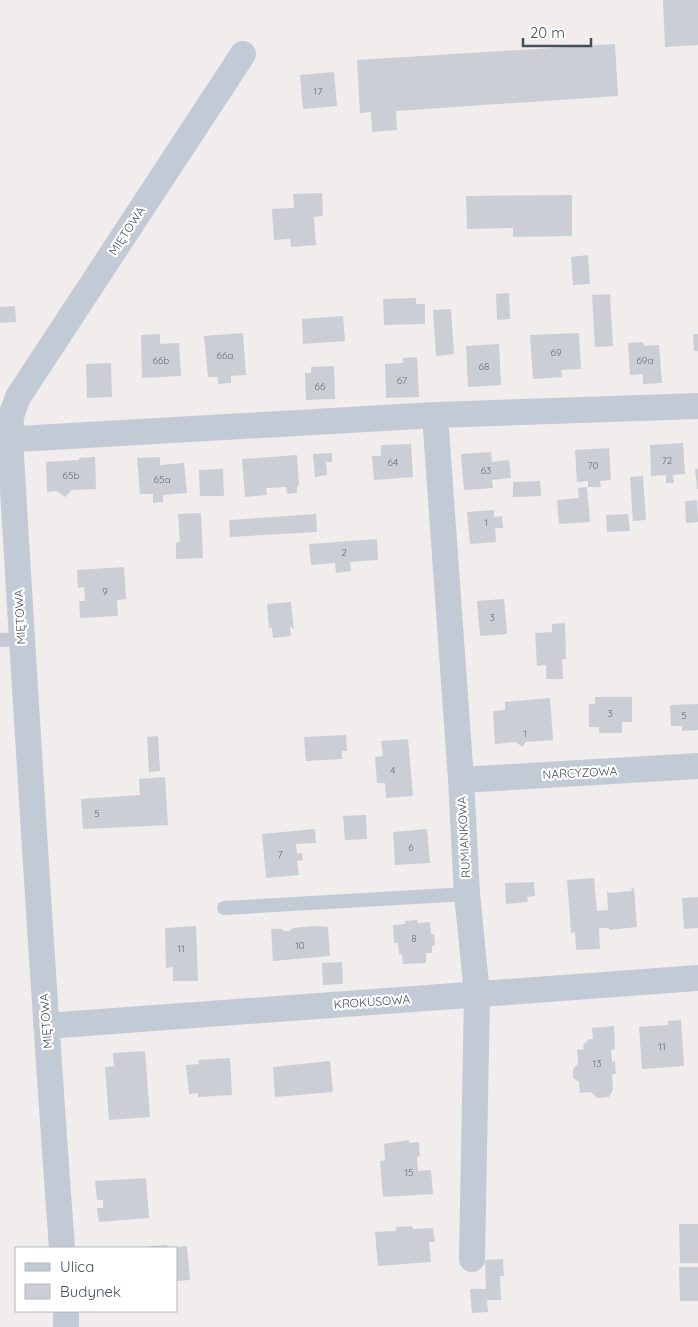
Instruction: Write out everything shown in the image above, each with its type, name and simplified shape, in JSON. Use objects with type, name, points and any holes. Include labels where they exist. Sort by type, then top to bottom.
[{"type":"street","name":"MIĘTOWA","points":[[62,1247],[46,1026],[11,640],[5,439],[10,416],[18,397],[243,54]]},
{"type":"street","points":[[5,439],[435,415],[698,406]]},
{"type":"street","name":"RUMIANKOWA","points":[[435,415],[462,780],[467,894],[477,994],[472,1259]]},
{"type":"street","name":"NARCYZOWA","points":[[462,780],[698,766]]},
{"type":"street","name":"KROKUSOWA","points":[[46,1026],[698,978]]},
{"type":"street","points":[[66,1312],[66,1327]]},
{"type":"lane","points":[[224,908],[467,894]]},
{"type":"building","points":[[663,0],[698,0],[698,45],[665,47]]},
{"type":"building","points":[[615,44],[618,96],[396,111],[397,130],[372,132],[371,112],[360,113],[357,60]]},
{"type":"building","points":[[334,72],[337,106],[303,109],[300,75]]},
{"type":"building","points":[[322,193],[323,216],[314,217],[316,245],[291,247],[290,239],[274,240],[272,209],[294,208],[293,194]]},
{"type":"building","points":[[572,195],[572,236],[513,237],[513,228],[467,229],[466,196]]},
{"type":"building","points":[[588,255],[590,284],[573,285],[571,257]]},
{"type":"building","points":[[509,293],[510,319],[497,320],[496,294]]},
{"type":"building","points":[[610,294],[613,346],[595,347],[592,295]]},
{"type":"building","points":[[416,298],[416,304],[425,304],[425,324],[384,325],[383,299]]},
{"type":"building","points":[[15,306],[16,322],[0,323],[0,307]]},
{"type":"building","points":[[451,309],[454,354],[436,356],[433,310]]},
{"type":"building","points":[[343,316],[345,341],[303,344],[302,319]]},
{"type":"building","points":[[243,333],[246,375],[231,376],[231,383],[218,384],[218,377],[208,377],[204,336]]},
{"type":"building","points":[[579,333],[581,369],[561,370],[562,377],[533,379],[530,335]]},
{"type":"building","points":[[160,334],[160,344],[179,343],[181,376],[142,378],[141,335]]},
{"type":"building","points":[[693,334],[698,334],[698,351],[694,351]]},
{"type":"building","points":[[643,342],[644,346],[659,345],[662,383],[643,384],[643,374],[630,375],[628,343]]},
{"type":"building","points":[[499,344],[501,385],[468,387],[466,346]]},
{"type":"building","points":[[417,357],[419,397],[386,398],[385,364],[403,363],[403,358]]},
{"type":"building","points":[[111,363],[112,397],[87,398],[86,364]]},
{"type":"building","points":[[334,366],[335,399],[306,400],[305,373],[311,373],[311,367]]},
{"type":"building","points":[[683,443],[685,474],[673,475],[674,483],[666,483],[666,475],[651,476],[650,445]]},
{"type":"building","points":[[411,444],[413,477],[374,480],[372,456],[381,456],[381,445]]},
{"type":"building","points":[[609,448],[611,480],[600,481],[601,487],[588,487],[588,481],[577,482],[575,450]]},
{"type":"building","points":[[491,452],[492,462],[509,460],[511,478],[492,480],[493,488],[464,490],[461,454]]},
{"type":"building","points":[[332,453],[332,462],[326,462],[327,475],[315,477],[313,454]]},
{"type":"building","points":[[297,455],[299,486],[297,486],[297,493],[287,494],[286,487],[266,488],[267,495],[245,497],[242,459]]},
{"type":"building","points":[[95,457],[96,489],[72,490],[65,497],[57,491],[47,492],[46,462]]},
{"type":"building","points":[[160,457],[160,465],[184,463],[187,493],[163,495],[163,502],[153,503],[153,494],[140,494],[137,458]]},
{"type":"building","points":[[223,469],[224,496],[200,496],[199,470]]},
{"type":"building","points":[[695,469],[698,469],[698,489],[697,489]]},
{"type":"building","points":[[643,476],[646,520],[633,521],[630,477]]},
{"type":"building","points":[[540,481],[541,496],[513,497],[513,482]]},
{"type":"building","points":[[587,487],[590,522],[559,524],[557,500],[579,498],[578,488]]},
{"type":"building","points":[[697,500],[698,522],[686,523],[685,501]]},
{"type":"building","points":[[494,510],[494,517],[502,516],[503,528],[495,528],[496,542],[470,544],[467,512]]},
{"type":"building","points":[[201,513],[203,558],[176,559],[176,543],[180,542],[178,514]]},
{"type":"building","points":[[316,514],[317,532],[230,537],[229,520]]},
{"type":"building","points":[[628,514],[630,531],[607,532],[606,515]]},
{"type":"building","points":[[377,539],[378,560],[350,562],[351,571],[336,573],[335,563],[311,565],[309,544]]},
{"type":"building","points":[[124,567],[126,599],[117,600],[118,616],[80,618],[79,601],[85,601],[84,587],[78,588],[77,570]]},
{"type":"building","points":[[504,599],[507,634],[480,636],[477,601]]},
{"type":"building","points":[[291,602],[294,630],[290,627],[291,636],[273,638],[272,628],[269,628],[267,604]]},
{"type":"building","points":[[565,623],[566,659],[562,659],[563,679],[546,679],[546,665],[537,666],[535,633],[552,632],[552,624]]},
{"type":"building","points":[[595,697],[632,697],[632,722],[622,722],[622,733],[599,733],[599,727],[589,727],[589,704],[595,704]]},
{"type":"building","points":[[550,698],[553,740],[526,742],[522,747],[516,742],[495,744],[493,711],[505,710],[505,702]]},
{"type":"building","points":[[698,704],[698,730],[682,731],[682,726],[671,726],[670,705]]},
{"type":"building","points":[[346,735],[347,751],[342,751],[342,759],[306,761],[304,737]]},
{"type":"building","points":[[158,736],[160,771],[149,772],[147,737]]},
{"type":"building","points":[[408,739],[413,796],[386,798],[385,783],[377,783],[375,757],[383,756],[381,741]]},
{"type":"building","points":[[165,777],[168,825],[83,829],[81,799],[140,795],[139,779]]},
{"type":"building","points":[[366,815],[367,839],[345,840],[343,816]]},
{"type":"building","points":[[315,829],[316,843],[296,844],[297,854],[302,853],[303,860],[297,861],[299,875],[266,878],[262,834]]},
{"type":"building","points":[[427,829],[430,863],[395,865],[393,832]]},
{"type":"building","points":[[594,878],[597,911],[608,910],[607,891],[609,893],[632,891],[631,889],[634,888],[637,927],[609,930],[609,928],[599,928],[600,949],[576,950],[575,932],[571,933],[567,880]]},
{"type":"building","points":[[534,882],[535,896],[527,897],[528,902],[506,904],[505,883]]},
{"type":"building","points":[[698,897],[698,928],[684,929],[682,898]]},
{"type":"building","points":[[417,920],[418,923],[430,922],[431,934],[434,934],[435,945],[432,946],[432,953],[426,953],[426,963],[403,964],[402,954],[399,955],[398,943],[394,943],[393,925]]},
{"type":"building","points":[[196,926],[198,981],[173,981],[173,967],[166,968],[165,928]]},
{"type":"building","points":[[328,927],[330,956],[273,961],[271,929],[290,931],[293,928]]},
{"type":"building","points":[[342,962],[343,984],[323,985],[322,963]]},
{"type":"building","points":[[681,1020],[684,1066],[642,1069],[639,1027],[668,1025],[668,1021]]},
{"type":"building","points":[[614,1026],[615,1049],[611,1050],[612,1062],[615,1061],[616,1074],[612,1074],[613,1090],[609,1097],[597,1098],[591,1092],[580,1093],[579,1082],[573,1078],[573,1069],[578,1064],[577,1050],[584,1049],[583,1045],[589,1039],[593,1039],[592,1028]]},
{"type":"building","points":[[145,1051],[150,1117],[109,1120],[105,1067],[114,1066],[113,1053]]},
{"type":"building","points":[[230,1058],[232,1095],[198,1097],[198,1093],[189,1094],[186,1065],[199,1064],[198,1060]]},
{"type":"building","points":[[330,1061],[333,1092],[275,1097],[273,1067]]},
{"type":"building","points":[[409,1140],[409,1143],[419,1142],[418,1171],[431,1170],[433,1194],[383,1197],[380,1161],[385,1160],[384,1144]]},
{"type":"building","points":[[146,1178],[149,1218],[99,1222],[97,1208],[103,1208],[103,1200],[97,1200],[95,1181]]},
{"type":"building","points":[[679,1224],[698,1224],[698,1263],[680,1263]]},
{"type":"building","points":[[412,1226],[413,1229],[433,1228],[435,1242],[429,1242],[431,1262],[378,1266],[375,1232],[396,1231],[396,1227]]},
{"type":"building","points":[[167,1245],[167,1247],[150,1247]]},
{"type":"building","points":[[187,1246],[190,1280],[178,1281],[178,1247],[176,1247]]},
{"type":"building","points":[[503,1259],[504,1276],[500,1276],[501,1300],[487,1300],[488,1312],[472,1313],[470,1289],[486,1289],[485,1260]]},
{"type":"building","points":[[679,1267],[698,1267],[698,1301],[680,1301]]}]
